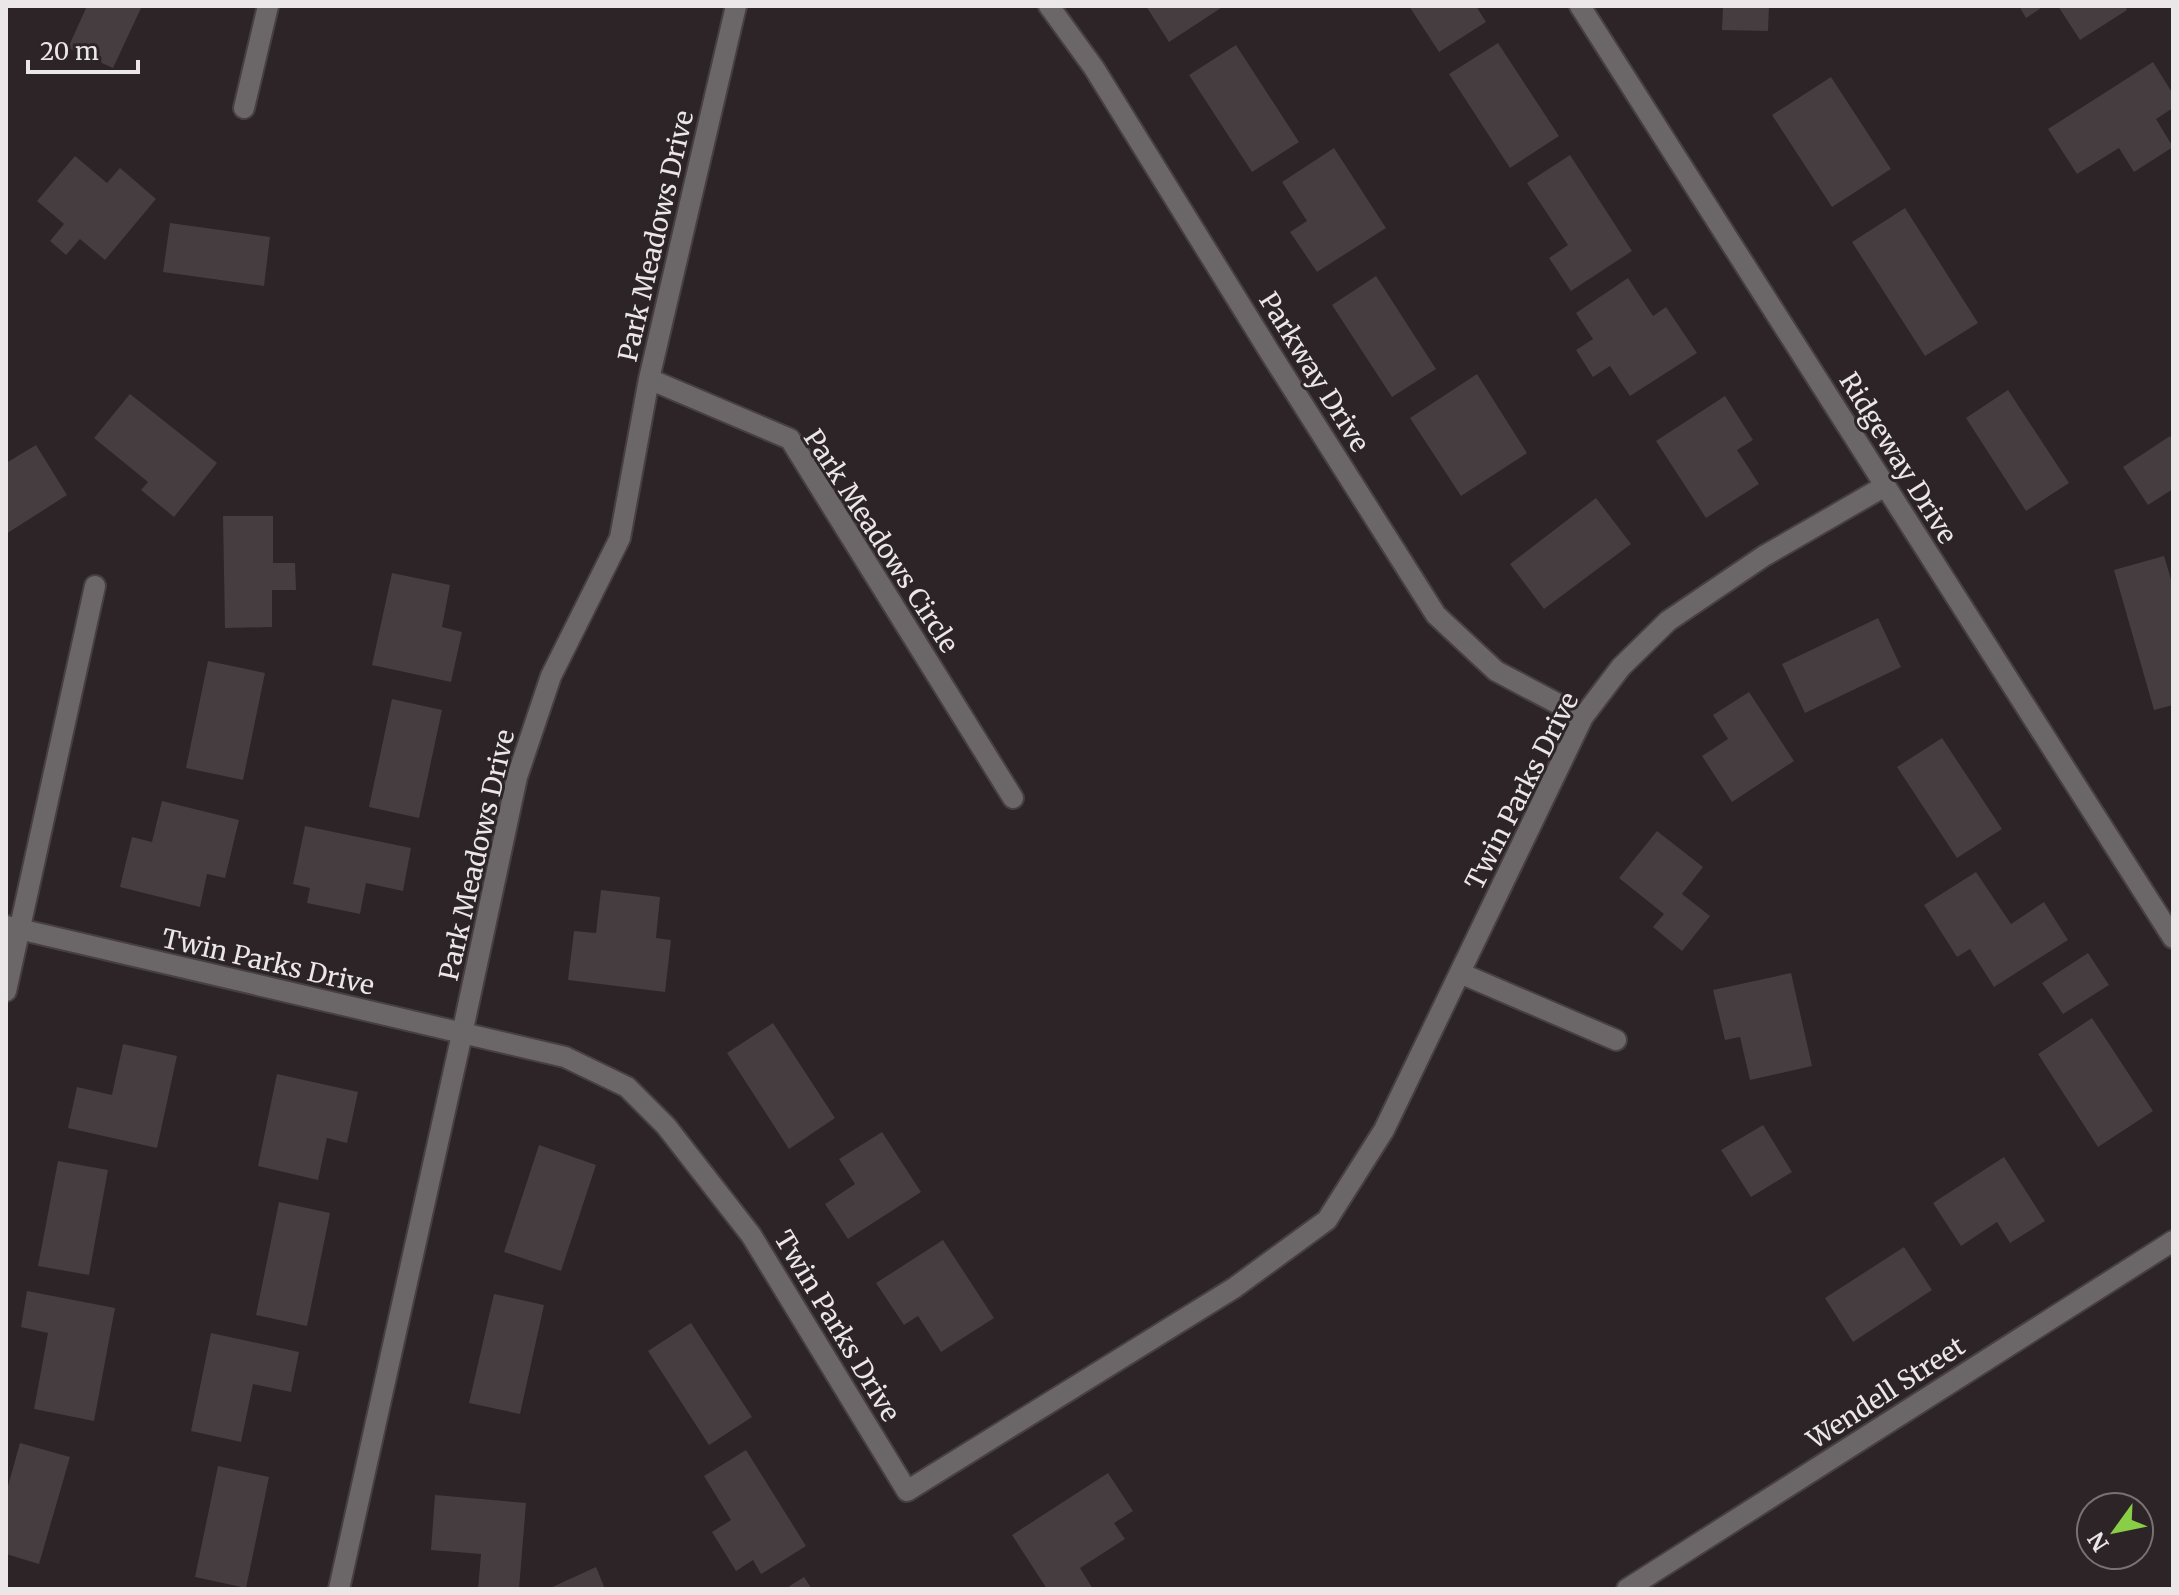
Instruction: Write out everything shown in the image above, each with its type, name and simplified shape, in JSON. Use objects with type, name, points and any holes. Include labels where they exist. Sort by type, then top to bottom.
[{"type":"street","points":[[244,108],[268,6]]},
{"type":"street","name":"Park Meadows Drive","points":[[339,1589],[517,777],[551,676],[620,538],[649,379],[736,6]]},
{"type":"street","name":"Parkway Drive","points":[[1049,6],[1094,68],[1436,615],[1496,671],[1583,717]]},
{"type":"street","name":"Ridgeway Drive","points":[[1580,6],[2173,938]]},
{"type":"street","name":"Park Meadows Circle","points":[[649,379],[790,439],[1013,798]]},
{"type":"street","name":"Twin Parks Drive","points":[[12,928],[565,1057],[627,1087],[666,1126],[751,1235],[907,1491],[1234,1288],[1327,1220],[1384,1130],[1583,717],[1621,667],[1668,621],[1764,556],[1885,486]]},
{"type":"street","points":[[6,991],[12,928],[95,586]]},
{"type":"street","points":[[1460,973],[1616,1040]]},
{"type":"street","name":"Wendell Street","points":[[1627,1589],[2173,1241]]},
{"type":"building","points":[[87,6],[142,6],[113,68],[68,48]]},
{"type":"building","points":[[1146,6],[1224,6],[1169,42]]},
{"type":"building","points":[[1409,6],[1476,6],[1486,22],[1439,52]]},
{"type":"building","points":[[1723,6],[1769,6],[1768,31],[1722,30]]},
{"type":"building","points":[[2019,6],[2044,6],[2026,18]]},
{"type":"building","points":[[2058,6],[2125,6],[2127,10],[2080,40]]},
{"type":"building","points":[[1498,43],[1559,136],[1510,168],[1449,74]]},
{"type":"building","points":[[1236,45],[1299,142],[1252,172],[1189,75]]},
{"type":"building","points":[[2153,62],[2173,94],[2173,108],[2156,119],[2173,147],[2134,172],[2119,148],[2077,174],[2048,129]]},
{"type":"building","points":[[1831,77],[1891,169],[1832,207],[1772,115]]},
{"type":"building","points":[[1334,148],[1386,228],[1317,272],[1290,232],[1307,221],[1282,182]]},
{"type":"building","points":[[1570,155],[1632,251],[1571,291],[1549,258],[1568,245],[1527,183]]},
{"type":"building","points":[[75,156],[107,183],[120,168],[156,199],[105,260],[80,239],[66,255],[50,241],[64,224],[37,201]]},
{"type":"building","points":[[1905,208],[1978,323],[1925,356],[1852,242]]},
{"type":"building","points":[[170,223],[270,237],[264,286],[163,272]]},
{"type":"building","points":[[1376,276],[1436,369],[1392,397],[1332,305]]},
{"type":"building","points":[[1628,278],[1653,316],[1666,307],[1697,353],[1630,396],[1610,366],[1593,377],[1576,350],[1593,339],[1576,313]]},
{"type":"building","points":[[1477,374],[1527,453],[1461,496],[1410,418]]},
{"type":"building","points":[[2008,390],[2069,483],[2026,511],[1966,418]]},
{"type":"building","points":[[130,394],[217,463],[174,517],[141,490],[148,482],[94,438]]},
{"type":"building","points":[[1725,396],[1753,440],[1737,450],[1759,484],[1706,518],[1656,441]]},
{"type":"building","points":[[2170,436],[2173,441],[2173,489],[2148,505],[2123,467]]},
{"type":"building","points":[[36,445],[67,495],[6,534],[6,463]]},
{"type":"building","points":[[1596,498],[1631,544],[1544,609],[1510,564]]},
{"type":"building","points":[[223,516],[273,516],[273,563],[295,563],[296,590],[272,590],[272,627],[225,628]]},
{"type":"building","points":[[2164,556],[2173,586],[2173,705],[2154,710],[2114,570]]},
{"type":"building","points":[[392,573],[450,585],[442,627],[462,632],[451,682],[372,665]]},
{"type":"building","points":[[1878,618],[1901,667],[1805,713],[1782,664]]},
{"type":"building","points":[[208,661],[265,673],[243,780],[186,768]]},
{"type":"building","points":[[1749,692],[1794,761],[1732,802],[1702,756],[1728,739],[1713,715]]},
{"type":"building","points":[[392,699],[442,710],[419,818],[369,807]]},
{"type":"building","points":[[1942,738],[2002,829],[1957,858],[1897,767]]},
{"type":"building","points":[[162,801],[239,820],[225,878],[207,874],[200,907],[120,887],[132,837],[152,842]]},
{"type":"building","points":[[305,826],[411,848],[403,891],[366,883],[360,914],[307,903],[310,888],[293,884]]},
{"type":"building","points":[[1657,831],[1703,867],[1682,894],[1710,916],[1682,951],[1653,927],[1664,914],[1619,878]]},
{"type":"building","points":[[1976,872],[2011,924],[2044,902],[2068,940],[1994,987],[1970,949],[1957,957],[1924,905]]},
{"type":"building","points":[[601,890],[660,897],[656,938],[671,940],[665,992],[568,980],[574,931],[596,933]]},
{"type":"building","points":[[2088,953],[2109,985],[2063,1014],[2042,983]]},
{"type":"building","points":[[1791,973],[1812,1066],[1750,1080],[1740,1037],[1725,1040],[1713,990]]},
{"type":"building","points":[[2092,1018],[2153,1111],[2098,1147],[2038,1054]]},
{"type":"building","points":[[773,1023],[835,1118],[789,1149],[727,1053]]},
{"type":"building","points":[[123,1044],[177,1056],[157,1148],[68,1128],[77,1087],[112,1095]]},
{"type":"building","points":[[277,1074],[358,1092],[347,1143],[327,1138],[318,1180],[258,1166]]},
{"type":"building","points":[[1763,1125],[1792,1172],[1751,1197],[1721,1150]]},
{"type":"building","points":[[882,1132],[921,1192],[848,1239],[825,1204],[855,1184],[839,1159]]},
{"type":"building","points":[[539,1145],[596,1165],[561,1271],[504,1252]]},
{"type":"building","points":[[2004,1157],[2045,1221],[2010,1243],[1997,1222],[1961,1246],[1933,1203]]},
{"type":"building","points":[[58,1161],[108,1170],[89,1275],[38,1266]]},
{"type":"building","points":[[279,1202],[330,1213],[307,1326],[256,1315]]},
{"type":"building","points":[[943,1240],[994,1318],[941,1352],[918,1316],[904,1325],[876,1283]]},
{"type":"building","points":[[1904,1247],[1932,1290],[1853,1342],[1825,1298]]},
{"type":"building","points":[[27,1291],[115,1308],[94,1421],[34,1409],[48,1333],[21,1327]]},
{"type":"building","points":[[494,1294],[544,1305],[520,1414],[469,1403]]},
{"type":"building","points":[[691,1323],[752,1417],[709,1445],[648,1351]]},
{"type":"building","points":[[211,1333],[299,1352],[291,1392],[253,1384],[241,1442],[191,1431]]},
{"type":"building","points":[[20,1443],[70,1457],[39,1564],[6,1554],[6,1493]]},
{"type":"building","points":[[746,1450],[806,1546],[761,1574],[753,1560],[736,1571],[712,1532],[731,1520],[704,1476]]},
{"type":"building","points":[[218,1466],[269,1477],[246,1588],[195,1577]]},
{"type":"building","points":[[1108,1473],[1133,1511],[1114,1523],[1125,1539],[1080,1568],[1093,1589],[1047,1589],[1012,1535]]},
{"type":"building","points":[[435,1495],[526,1503],[519,1589],[478,1589],[481,1554],[431,1550]]},
{"type":"building","points":[[596,1567],[605,1589],[548,1589]]},
{"type":"building","points":[[804,1577],[812,1589],[785,1589]]}]
